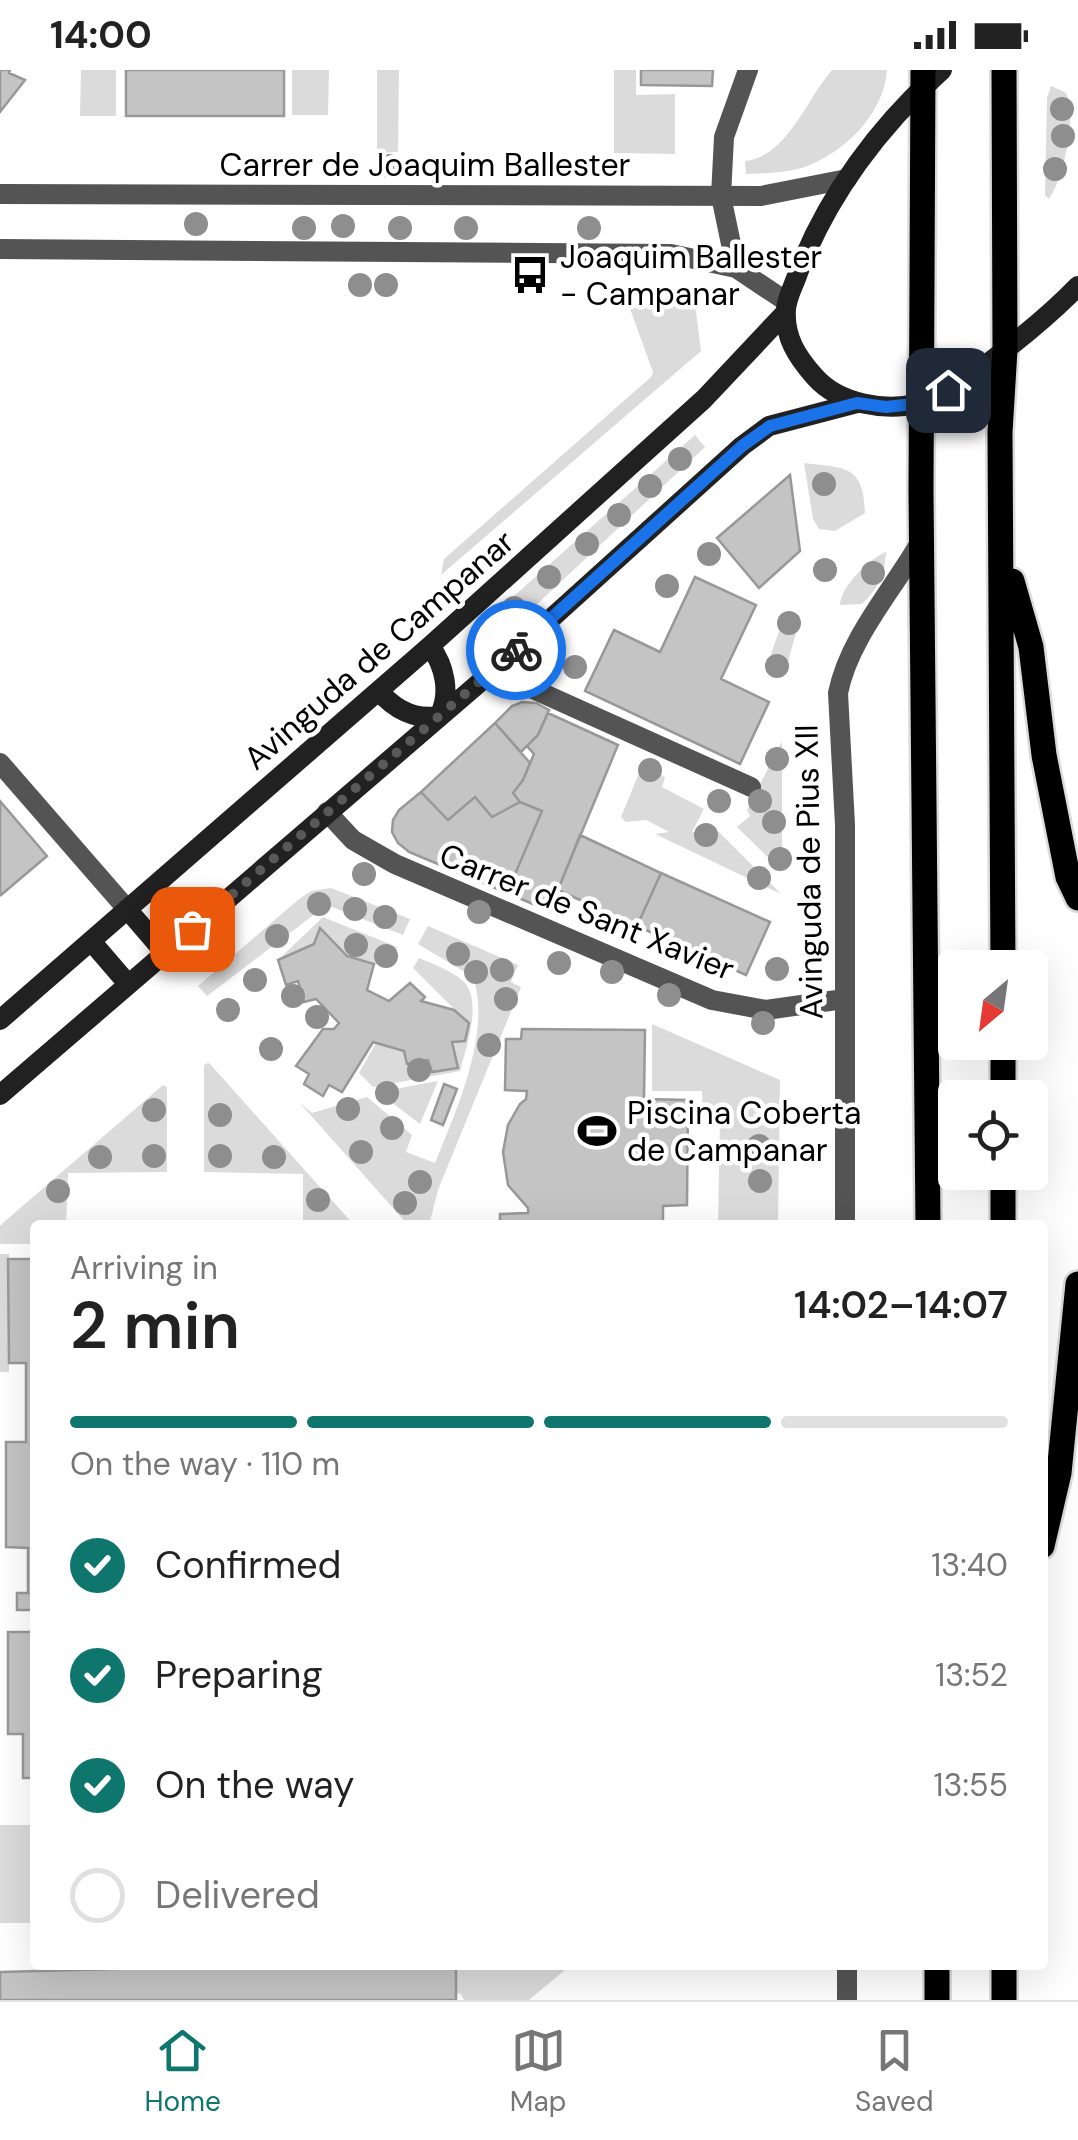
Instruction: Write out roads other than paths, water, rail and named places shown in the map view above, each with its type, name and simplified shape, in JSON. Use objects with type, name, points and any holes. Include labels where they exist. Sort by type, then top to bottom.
[{"type":"main road","points":[[1003,950],[1000,432],[1005,350],[1004,70]]},
{"type":"main road","points":[[929,76],[847,179],[817,231],[786,307],[796,356],[824,387],[857,403],[886,407],[922,403],[948,390],[1005,350],[1078,286]]},
{"type":"main road","points":[[928,1220],[922,403],[929,76]]},
{"type":"main road","name":"Avinguda de Campanar","points":[[0,1020],[430,646],[717,387],[786,307]]},
{"type":"main road","points":[[0,1096],[492,671],[742,446],[770,426],[857,403]]},
{"type":"main road","points":[[1003,552],[1031,647],[1044,755],[1068,878],[1078,898]]},
{"type":"main road","points":[[430,646],[441,661],[446,690],[439,716]]},
{"type":"main road","points":[[379,691],[389,703],[410,714],[439,716]]},
{"type":"main road","points":[[127,910],[165,952]]},
{"type":"main road","points":[[91,941],[128,984]]},
{"type":"main road","points":[[1003,1190],[1003,1220]]},
{"type":"main road","points":[[1048,1522],[1060,1473],[1078,1284]]},
{"type":"main road","points":[[937,1970],[937,2000]]},
{"type":"main road","points":[[1004,1970],[1004,2000]]},
{"type":"street","points":[[736,268],[720,196],[724,137],[748,70]]},
{"type":"street","name":"Carrer de Joaquim Ballester","points":[[0,194],[761,196],[847,179]]},
{"type":"street","points":[[0,249],[671,254],[736,268],[786,307]]},
{"type":"street","name":"Avinguda de Pius XII","points":[[845,1220],[845,826],[838,694],[842,672],[854,649],[922,540]]},
{"type":"street","points":[[492,671],[751,787]]},
{"type":"street","points":[[0,762],[127,910]]},
{"type":"street","name":"Carrer de Sant Xavier","points":[[327,812],[353,840],[395,864],[712,1000],[766,1010],[844,999]]},
{"type":"street","points":[[847,1970],[847,2000]]},
{"type":"place","name":"Joaquim Ballester - Campanar","points":[[530,275]]},
{"type":"place","name":"Piscina Coberta de Campanar","points":[[597,1131]]}]
